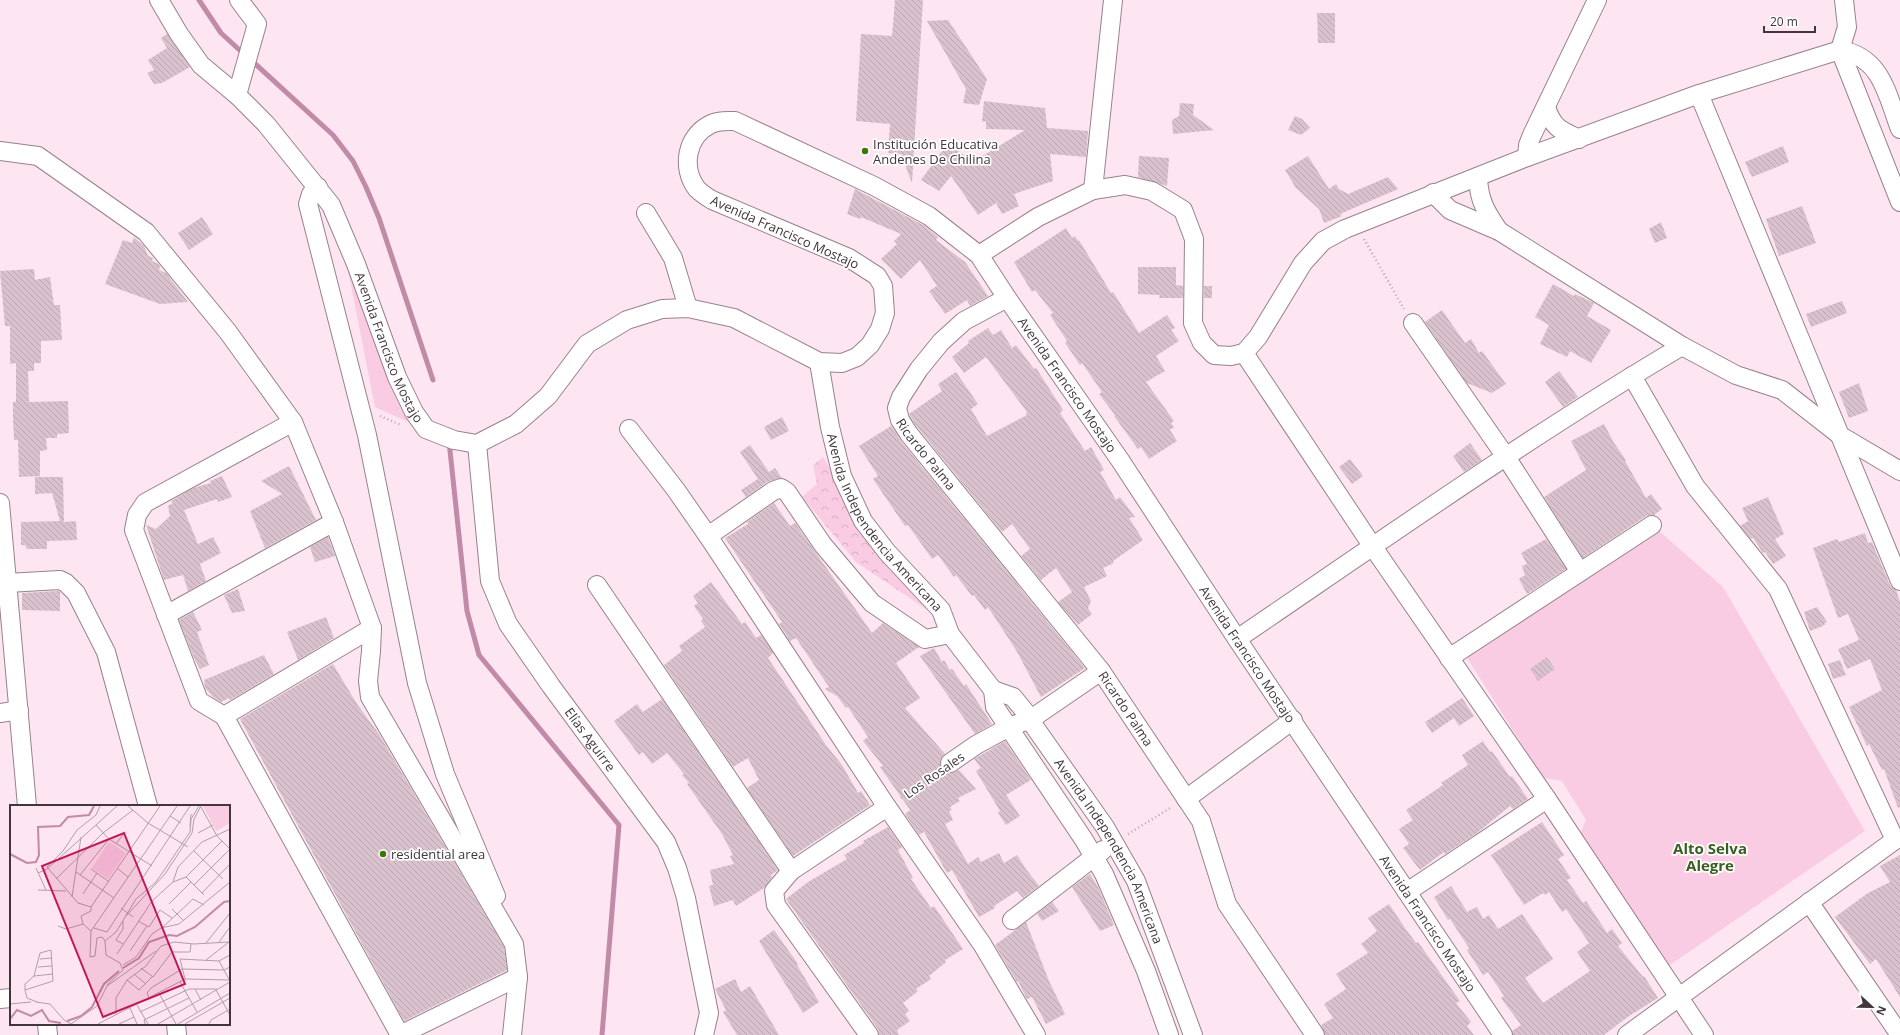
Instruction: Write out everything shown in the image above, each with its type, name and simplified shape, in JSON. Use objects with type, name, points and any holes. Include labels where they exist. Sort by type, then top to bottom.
[{"type":"street","name":"Avenida Francisco Mostajo","points":[[159,0],[179,34],[201,65],[240,87],[266,124],[331,205],[345,235],[396,377],[414,412],[423,424],[454,440],[477,444],[516,424],[548,396],[587,344],[627,320],[662,309],[688,308],[734,318],[819,362],[842,363],[857,357],[870,346],[880,329],[885,313],[883,286],[877,276],[849,258],[712,200],[698,190],[691,179],[687,166],[688,153],[696,137],[711,124],[735,120],[874,186],[929,216],[979,255],[1007,298],[1120,460],[1237,639],[1293,720],[1503,1035]]},
{"type":"street","points":[[240,0],[257,24],[240,87]]},
{"type":"street","points":[[1093,190],[1113,0]]},
{"type":"street","points":[[1527,157],[1528,145],[1597,0]]},
{"type":"street","points":[[1844,0],[1848,27],[1840,50],[1900,202]]},
{"type":"street","points":[[979,255],[1038,217],[1093,190],[1125,185],[1152,191],[1183,210],[1194,239],[1193,323],[1202,343],[1214,355],[1231,356],[1244,353],[1258,337],[1303,263],[1323,241],[1355,225],[1433,193],[1478,178],[1527,157],[1699,94],[1840,50],[1852,52],[1862,56],[1880,76],[1900,129]]},
{"type":"street","points":[[1699,94],[1900,581]]},
{"type":"street","points":[[1546,108],[1550,121],[1555,127],[1579,139]]},
{"type":"street","points":[[0,151],[38,156],[146,232],[228,332],[293,422],[334,522],[372,628],[368,681],[370,697],[514,944]]},
{"type":"street","points":[[1478,178],[1478,192],[1483,207],[1499,231]]},
{"type":"street","points":[[318,187],[311,194],[308,204],[367,435],[417,683],[445,774],[508,925],[514,944],[518,977],[512,1035]]},
{"type":"street","points":[[1433,193],[1450,210],[1499,231],[1682,346],[1736,375],[1782,390],[1841,436],[1900,471]]},
{"type":"street","points":[[646,213],[673,258],[688,308]]},
{"type":"street","name":"Ricardo Palma","points":[[1007,298],[964,321],[941,342],[919,369],[902,397],[897,408],[900,420],[909,434],[1101,671],[1201,821],[1227,904],[1315,1035]]},
{"type":"street","points":[[1413,323],[1506,457],[1580,572]]},
{"type":"street","points":[[1237,639],[1506,457],[1632,376],[1682,346]]},
{"type":"street","points":[[1244,353],[1372,547],[1547,799],[1704,1035]]},
{"type":"street","name":"Avenida Independencia Americana","points":[[819,362],[830,427],[842,476],[863,521],[887,552],[941,610],[950,634],[993,690],[995,707],[1104,874],[1146,971],[1170,1035]]},
{"type":"street","points":[[1627,1035],[1898,839],[1778,589],[1695,486],[1632,376]]},
{"type":"street","points":[[293,422],[145,503],[137,515],[134,530],[199,701],[224,716],[400,1035],[518,977]]},
{"type":"street","points":[[629,429],[676,490],[708,536],[887,807],[982,944],[1036,1035]]},
{"type":"street","name":"Elías Aguirre","points":[[477,444],[490,581],[508,624],[551,686],[666,842],[677,868],[686,898],[710,1013],[704,1035]]},
{"type":"street","points":[[708,536],[773,491],[781,488],[787,492],[823,545],[872,603],[925,639],[950,634]]},
{"type":"street","points":[[0,503],[27,805]]},
{"type":"street","points":[[166,615],[334,522]]},
{"type":"street","points":[[1449,658],[1652,525]]},
{"type":"street","points":[[7,583],[60,580],[76,592],[106,652],[148,805]]},
{"type":"street","points":[[597,585],[790,871]]},
{"type":"street","points":[[224,716],[372,628]]},
{"type":"street","name":"Los Rosales","points":[[950,764],[976,745],[1009,727],[1031,719],[1101,671]]},
{"type":"street","name":"Avenida Independencia Americana","points":[[993,690],[1013,697],[1031,719],[1034,726],[1114,842],[1136,881],[1193,1035]]},
{"type":"street","points":[[0,712],[19,710]]},
{"type":"street","points":[[1186,799],[1293,720]]},
{"type":"street","points":[[1408,892],[1547,799]]},
{"type":"street","points":[[869,1035],[776,905],[774,891],[790,871],[887,807]]},
{"type":"street","points":[[1012,920],[1093,856],[1114,842]]},
{"type":"street","points":[[1809,902],[1900,1035]]},
{"type":"street","points":[[0,999],[10,998]]},
{"type":"street","points":[[710,1013],[715,1035]]},
{"type":"street","points":[[47,1025],[48,1035]]},
{"type":"street","points":[[176,1025],[177,1035]]},
{"type":"path","points":[[1355,225],[1413,323]]},
{"type":"path","points":[[358,400],[379,416],[397,424],[407,426],[423,424]]},
{"type":"path","name":"Los Rosales","points":[[887,807],[950,764]]},
{"type":"path","points":[[1114,842],[1186,799]]},
{"type":"green space","points":[[343,245],[414,418],[408,422],[375,407]]},
{"type":"green space","points":[[823,457],[860,519],[929,607],[926,609],[856,562],[802,497],[817,484],[813,465]]},
{"type":"green space","points":[[1659,531],[1723,587],[1865,831],[1667,967],[1580,834],[1586,820],[1562,781],[1543,778],[1466,656]]},
{"type":"building","points":[[895,0],[923,0],[912,183],[901,154],[888,153],[890,124],[856,121],[861,34],[892,36]]},
{"type":"building","points":[[1317,13],[1335,13],[1335,43],[1318,43]]},
{"type":"building","points":[[948,20],[987,79],[979,105],[963,103],[966,89],[927,21]]},
{"type":"building","points":[[167,34],[190,67],[162,83],[154,84],[147,73],[154,70],[148,60],[167,48],[161,38]]},
{"type":"building","points":[[984,101],[1045,108],[1047,128],[1088,131],[1086,157],[1050,154],[1053,181],[1014,194],[1019,206],[1002,214],[996,203],[978,215],[951,176],[939,191],[921,180],[948,143],[973,162],[1025,130],[986,129],[986,121],[982,122]]},
{"type":"building","points":[[1180,103],[1194,104],[1193,115],[1214,130],[1173,134],[1172,120],[1179,116]]},
{"type":"building","points":[[1295,116],[1302,119],[1310,128],[1301,135],[1288,130]]},
{"type":"building","points":[[1783,146],[1789,162],[1752,177],[1745,162]]},
{"type":"building","points":[[1139,156],[1169,158],[1167,186],[1138,177]]},
{"type":"building","points":[[1308,156],[1329,189],[1336,184],[1339,189],[1348,194],[1388,177],[1398,189],[1340,214],[1342,216],[1324,223],[1319,209],[1296,188],[1285,170]]},
{"type":"building","points":[[855,189],[923,225],[938,237],[936,240],[965,262],[988,296],[970,306],[967,300],[945,314],[929,291],[937,286],[920,260],[901,279],[881,259],[897,244],[894,241],[901,234],[861,217],[860,219],[847,214]]},
{"type":"building","points":[[1802,206],[1816,243],[1779,256],[1766,219]]},
{"type":"building","points":[[202,217],[213,234],[189,250],[178,233]]},
{"type":"building","points":[[1661,222],[1667,238],[1655,243],[1649,229]]},
{"type":"building","points":[[1066,228],[1072,238],[1075,236],[1078,241],[1079,240],[1111,293],[1113,292],[1139,333],[1167,315],[1175,328],[1171,330],[1179,341],[1156,356],[1165,371],[1146,382],[1174,421],[1171,423],[1174,427],[1170,430],[1177,441],[1149,459],[1141,447],[1138,449],[1114,416],[1115,415],[1099,394],[1102,392],[1082,363],[1080,365],[1065,343],[1067,341],[1050,315],[1053,313],[1035,290],[1032,292],[1014,262]]},
{"type":"building","points":[[134,237],[144,246],[148,256],[153,258],[152,261],[159,264],[159,270],[166,273],[188,302],[160,304],[105,284],[123,240],[132,243]]},
{"type":"building","points":[[1138,267],[1176,267],[1176,285],[1183,286],[1183,298],[1159,298],[1160,295],[1138,294]]},
{"type":"building","points":[[34,269],[35,280],[50,277],[54,305],[60,305],[62,340],[41,341],[41,363],[34,363],[34,371],[28,371],[29,402],[68,401],[69,433],[57,434],[57,438],[46,438],[47,450],[40,451],[40,476],[19,477],[18,440],[14,440],[13,418],[13,402],[16,402],[16,363],[10,364],[10,326],[5,326],[0,271]]},
{"type":"building","points":[[1553,284],[1574,296],[1575,294],[1594,303],[1587,316],[1611,330],[1591,363],[1570,351],[1567,357],[1540,344],[1549,325],[1535,317]]},
{"type":"building","points":[[1204,286],[1212,286],[1212,298],[1204,298]]},
{"type":"building","points":[[1842,301],[1847,313],[1811,327],[1806,314]]},
{"type":"building","points":[[1442,310],[1465,343],[1471,339],[1479,353],[1482,351],[1506,384],[1492,393],[1467,383],[1425,322]]},
{"type":"building","points":[[988,328],[993,335],[1001,330],[1012,348],[1016,345],[1034,369],[1036,368],[1063,410],[1060,413],[1085,451],[1091,447],[1104,470],[1100,472],[1116,500],[1120,497],[1135,517],[1129,518],[1143,540],[1113,561],[1114,563],[1103,568],[1107,576],[1084,587],[1091,601],[1088,608],[1092,614],[1078,625],[1058,602],[1072,592],[1056,568],[1041,580],[1021,556],[1030,549],[1012,524],[1002,532],[918,428],[909,414],[942,391],[938,384],[956,372],[978,404],[971,409],[987,436],[1027,415],[1027,412],[986,357],[964,373],[952,357],[969,343],[968,341]]},
{"type":"building","points":[[1559,371],[1578,397],[1563,407],[1545,382]]},
{"type":"building","points":[[1859,383],[1868,411],[1849,418],[1839,392]]},
{"type":"building","points":[[782,417],[789,431],[771,440],[764,427]]},
{"type":"building","points":[[1604,424],[1614,443],[1626,460],[1625,461],[1646,498],[1651,494],[1662,509],[1654,515],[1646,516],[1583,558],[1544,497],[1586,470],[1571,441]]},
{"type":"building","points":[[891,426],[901,441],[1085,668],[1041,697],[1016,650],[988,607],[985,610],[956,575],[954,577],[938,555],[932,559],[908,525],[905,526],[873,479],[878,476],[859,446]]},
{"type":"building","points":[[1470,443],[1482,460],[1464,472],[1453,456]]},
{"type":"building","points":[[750,445],[769,472],[775,468],[782,478],[767,482],[746,497],[741,490],[758,479],[740,452]]},
{"type":"building","points":[[1350,459],[1363,476],[1352,484],[1339,467]]},
{"type":"building","points":[[289,466],[316,520],[265,548],[250,511],[282,494],[261,481]]},
{"type":"building","points":[[222,476],[232,497],[218,502],[217,499],[184,510],[198,544],[213,537],[221,553],[200,564],[206,581],[188,591],[183,575],[164,580],[146,525],[156,529],[170,516],[168,506],[173,503],[171,501],[193,488],[211,483],[210,481]]},
{"type":"building","points":[[35,477],[63,477],[64,522],[76,521],[77,540],[47,541],[47,549],[27,549],[25,545],[21,545],[21,522],[60,521],[52,493],[35,494]]},
{"type":"building","points":[[1768,497],[1784,534],[1775,539],[1786,556],[1773,564],[1765,552],[1763,553],[1753,538],[1751,539],[1740,526],[1748,521],[1742,508]]},
{"type":"building","points":[[774,503],[790,526],[795,523],[872,633],[883,623],[919,647],[896,663],[920,698],[905,708],[945,754],[940,759],[942,769],[950,773],[959,770],[976,789],[958,798],[960,801],[950,807],[952,810],[949,811],[953,820],[945,824],[968,864],[978,857],[981,862],[999,853],[1004,863],[1017,855],[1039,886],[1023,898],[1017,891],[994,906],[995,908],[979,917],[952,870],[947,873],[924,832],[919,835],[905,814],[910,810],[880,767],[883,766],[863,741],[868,737],[848,707],[846,708],[837,696],[825,689],[829,687],[796,638],[790,641],[779,624],[782,622],[725,538],[748,524],[747,522]]},
{"type":"building","points":[[1865,533],[1868,543],[1872,542],[1890,585],[1896,590],[1900,602],[1900,807],[1898,808],[1884,769],[1882,770],[1869,744],[1867,746],[1849,707],[1882,690],[1870,659],[1847,669],[1838,649],[1859,640],[1848,614],[1838,618],[1813,548],[1837,539],[1839,542]]},
{"type":"building","points":[[328,537],[335,556],[315,562],[310,547]]},
{"type":"building","points":[[1546,539],[1566,569],[1527,594],[1519,579],[1525,575],[1522,566],[1527,564],[1521,553]]},
{"type":"building","points":[[711,582],[742,624],[745,622],[756,638],[761,635],[773,653],[768,658],[826,745],[842,765],[858,793],[861,791],[870,805],[793,856],[747,788],[759,780],[748,758],[733,767],[664,665],[682,651],[679,646],[705,627],[701,621],[703,619],[694,606],[698,603],[693,596]]},
{"type":"building","points":[[238,589],[245,611],[232,613],[224,595]]},
{"type":"building","points":[[60,592],[60,611],[22,610],[22,593]]},
{"type":"building","points":[[1817,607],[1827,622],[1824,624],[1825,625],[1810,631],[1804,612]]},
{"type":"building","points":[[193,612],[202,630],[197,632],[209,665],[200,669],[179,620]]},
{"type":"building","points":[[326,617],[334,638],[298,660],[287,632]]},
{"type":"building","points":[[934,648],[942,662],[944,660],[950,670],[952,669],[964,686],[966,684],[992,724],[975,734],[920,656]]},
{"type":"building","points":[[264,655],[274,674],[230,700],[229,698],[221,702],[213,697],[205,688],[204,680]]},
{"type":"building","points":[[1547,657],[1555,669],[1538,681],[1530,669]]},
{"type":"building","points":[[1840,660],[1846,675],[1833,679],[1828,664]]},
{"type":"building","name":"residential area","points":[[333,664],[357,704],[379,734],[504,947],[507,970],[404,1021],[240,719]]},
{"type":"building","points":[[1462,698],[1474,716],[1459,726],[1454,718],[1432,733],[1425,722]]},
{"type":"building","points":[[662,699],[778,870],[771,875],[772,877],[764,888],[736,906],[733,900],[714,906],[709,886],[713,885],[710,870],[734,864],[730,856],[733,855],[722,834],[687,784],[689,783],[682,775],[684,774],[667,753],[652,764],[643,752],[639,755],[614,721],[637,704],[643,712]]},
{"type":"building","points":[[1005,741],[1031,780],[1006,795],[1020,816],[1006,825],[998,813],[1000,811],[976,771],[981,768],[974,759]]},
{"type":"building","points":[[1483,741],[1490,752],[1492,751],[1510,777],[1512,776],[1528,799],[1513,809],[1510,806],[1477,833],[1445,854],[1444,852],[1420,870],[1403,848],[1409,844],[1399,829],[1413,820],[1406,810],[1443,785],[1441,783],[1468,765],[1462,755]]},
{"type":"building","points":[[1542,822],[1564,855],[1558,859],[1571,878],[1567,880],[1583,903],[1586,901],[1607,933],[1612,929],[1622,943],[1618,946],[1643,977],[1644,976],[1658,998],[1629,1016],[1604,1035],[1513,1035],[1512,1031],[1521,1025],[1501,998],[1504,996],[1488,972],[1483,975],[1467,950],[1469,948],[1450,919],[1448,920],[1434,897],[1451,886],[1467,912],[1477,907],[1483,919],[1489,915],[1498,929],[1522,914],[1553,959],[1525,978],[1543,1003],[1590,971],[1577,952],[1589,943],[1566,909],[1562,912],[1549,892],[1545,895],[1543,893],[1524,905],[1491,855]]},
{"type":"building","points":[[888,827],[902,847],[898,850],[913,878],[911,879],[931,908],[934,906],[963,949],[945,960],[946,962],[929,976],[931,979],[916,989],[918,991],[903,1003],[909,1011],[905,1014],[910,1021],[897,1030],[899,1035],[879,1035],[878,1029],[786,899],[808,882],[847,859],[844,855],[864,843],[863,841]]},
{"type":"building","points":[[1900,855],[1900,997],[1876,959],[1870,964],[1835,917],[1868,893],[1890,882],[1880,866]]},
{"type":"building","points":[[1090,874],[1098,887],[1114,925],[1100,931],[1072,887]]},
{"type":"building","points":[[1052,902],[1059,911],[1042,921],[1037,914]]},
{"type":"building","points":[[1389,904],[1405,928],[1416,943],[1418,942],[1460,1001],[1456,1003],[1471,1022],[1467,1026],[1474,1035],[1325,1035],[1321,1025],[1333,1018],[1324,1004],[1346,989],[1336,974],[1368,953],[1361,944],[1377,931],[1368,918]]},
{"type":"building","points":[[1026,922],[1049,981],[1065,1014],[1046,1024],[1032,997],[1027,999],[1018,981],[1017,982],[995,945]]},
{"type":"building","points":[[774,930],[798,964],[797,965],[819,1002],[803,1013],[759,941]]},
{"type":"building","points":[[735,979],[741,992],[750,986],[779,1035],[737,1035],[723,1012],[726,1010],[715,989]]},
{"type":"waterway","points":[[199,0],[221,33],[245,55]]},
{"type":"waterway","points":[[251,60],[333,135],[353,161],[379,218],[433,380]]},
{"type":"waterway","points":[[449,441],[467,611],[479,655],[619,825],[602,1035]]},
{"type":"place","name":"Institución Educativa Andenes De Chilina","points":[[865,151]]},
{"type":"place","name":"residential area","points":[[383,854]]},
{"type":"district","name":"Alto Selva Alegre","points":[[1710,856]]}]
